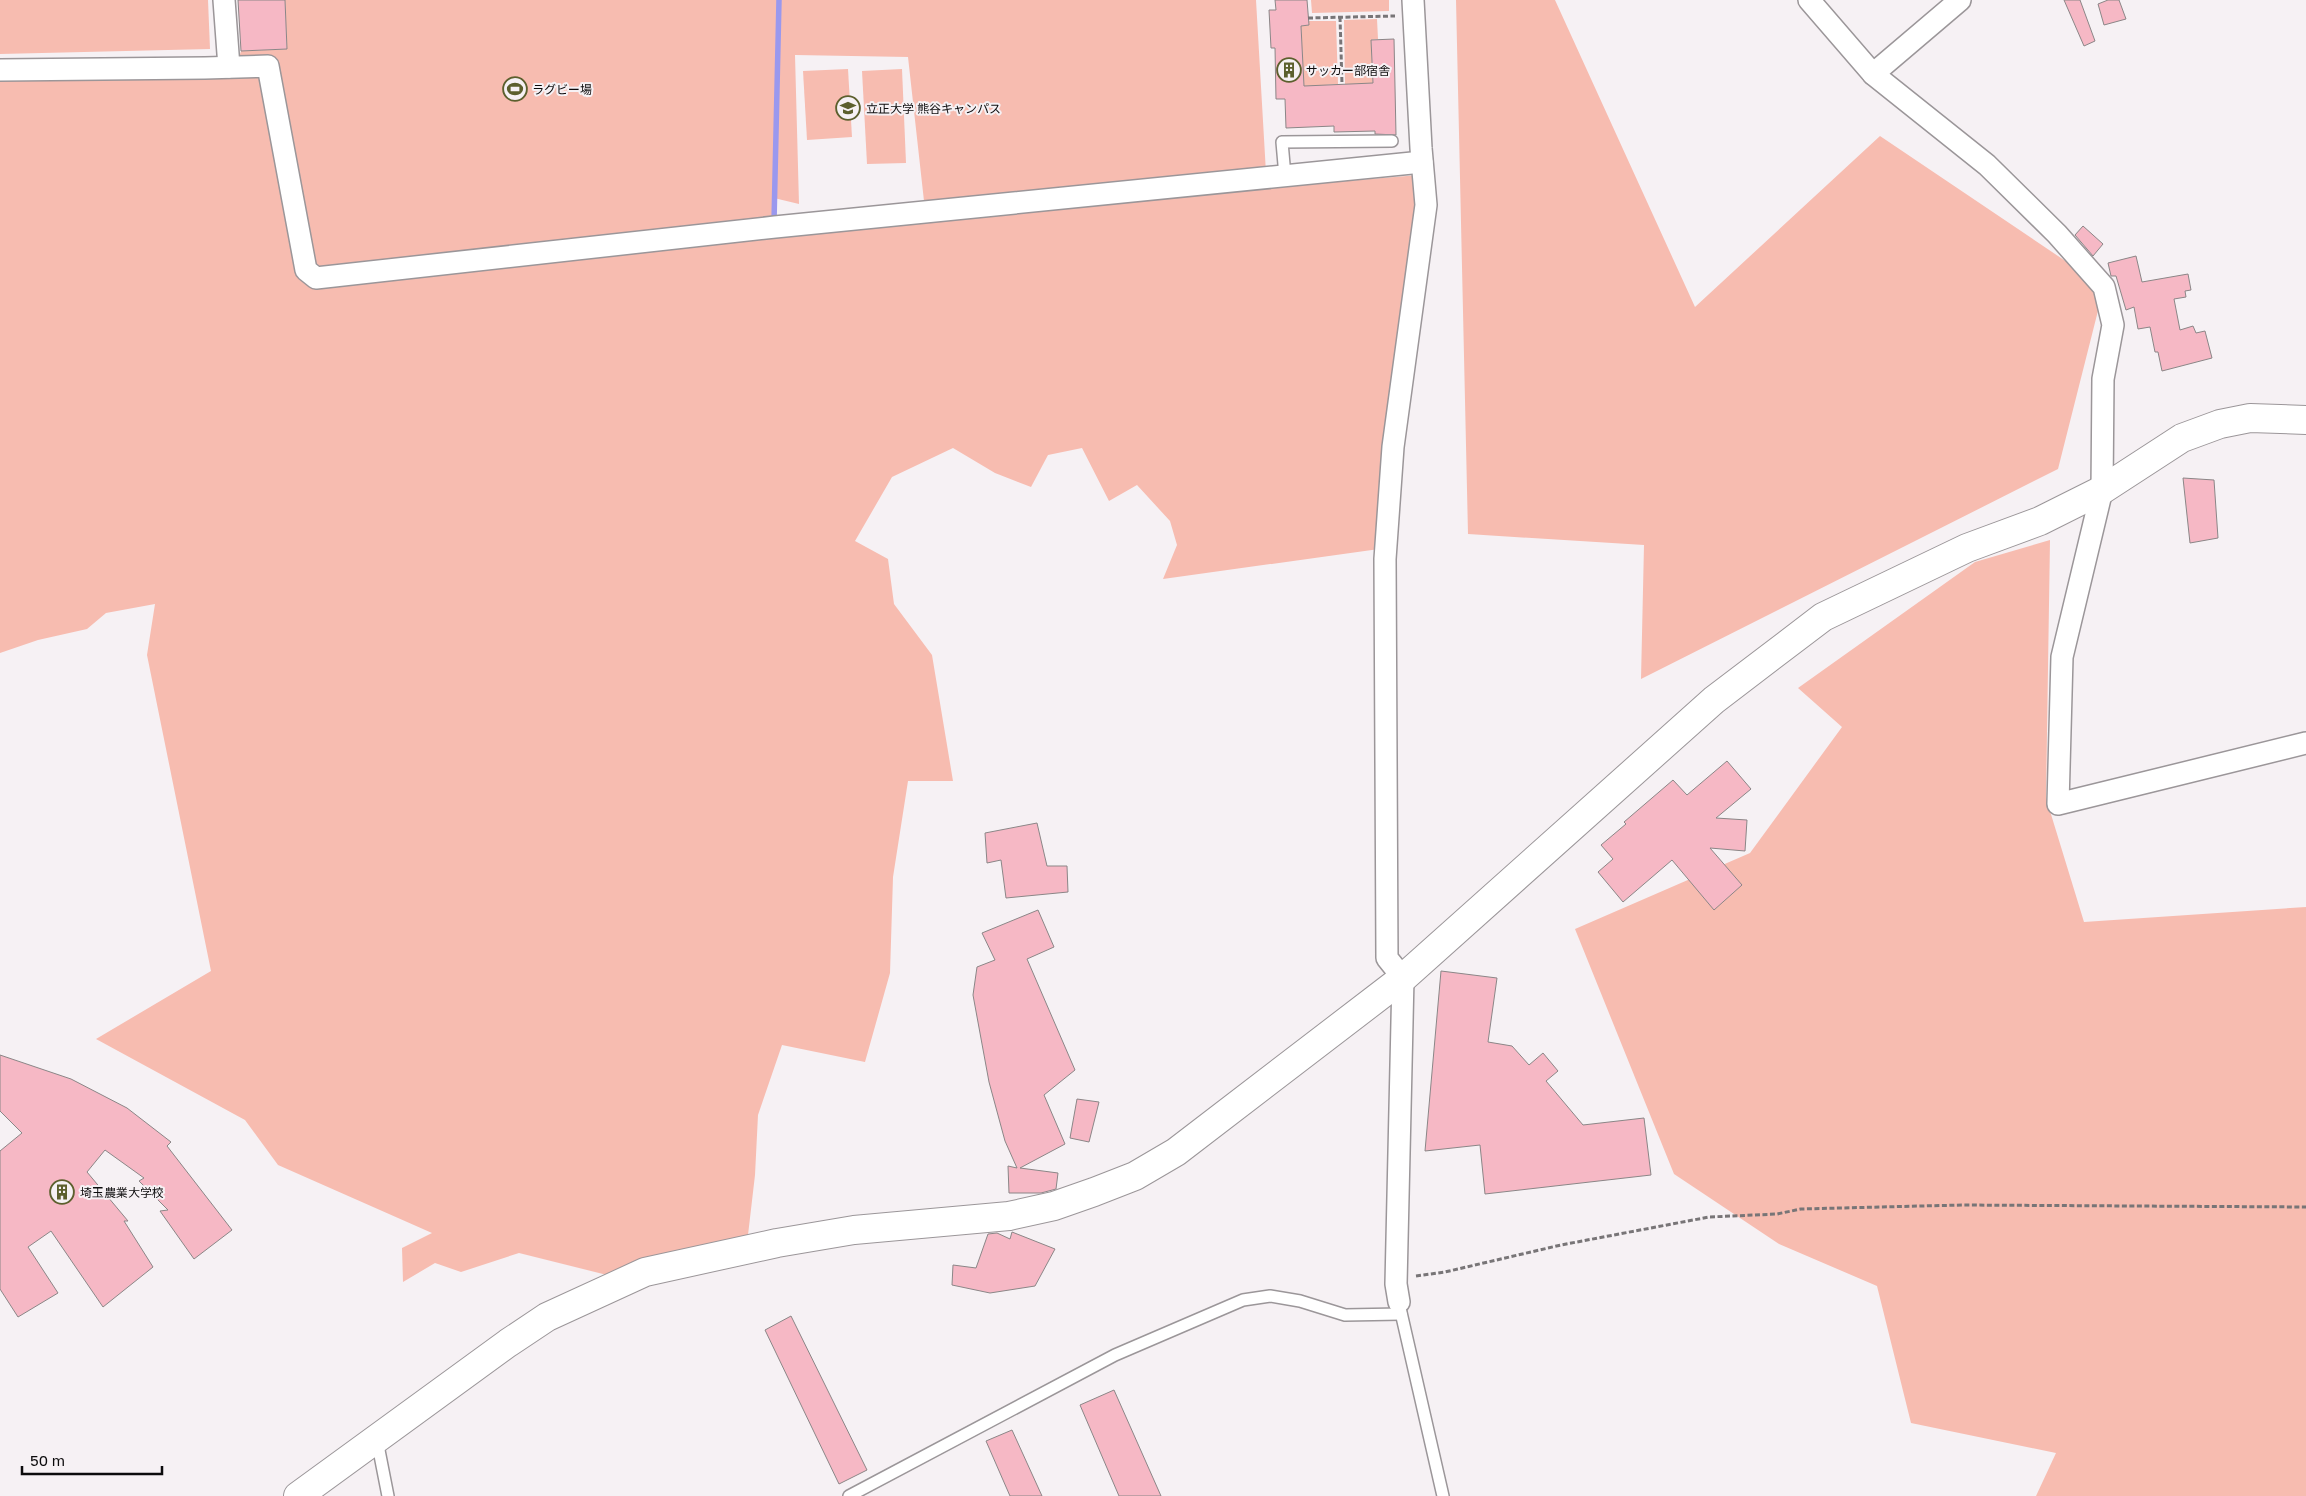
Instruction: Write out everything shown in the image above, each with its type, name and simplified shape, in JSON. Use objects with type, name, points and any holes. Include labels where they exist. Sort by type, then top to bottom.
[{"type":"street","points":[[224,0],[229,67]]},
{"type":"street","points":[[1400,1308],[1396,1280],[1403,978],[1387,958],[1385,560],[1393,446],[1426,205],[1413,0]]},
{"type":"street","points":[[1810,0],[1873,74],[1987,165],[2057,234],[2104,287],[2113,325],[2103,379],[2102,490],[2062,657],[2058,804],[2306,743]]},
{"type":"street","points":[[1873,74],[1960,0]]},
{"type":"street","points":[[0,70],[268,66],[306,270],[316,278],[775,226],[1422,162]]},
{"type":"street","points":[[311,1492],[377,1440],[508,1343],[547,1317],[644,1272],[777,1243],[854,1230],[1009,1216],[1054,1206],[1135,1176],[1176,1152],[1403,978],[1714,700],[1823,617],[1967,548],[2040,520],[2102,490],[2182,438],[2220,424],[2250,418],[2306,420]]},
{"type":"lane","points":[[1285,176],[1282,142],[1392,141]]},
{"type":"lane","points":[[849,1496],[1115,1355],[1243,1300],[1270,1296],[1300,1301],[1345,1315],[1400,1308],[1443,1496]]},
{"type":"lane","points":[[377,1440],[388,1496]]},
{"type":"path","points":[[1308,18],[1396,16]]},
{"type":"path","points":[[1340,17],[1342,84]]},
{"type":"path","points":[[1396,1280],[1445,1272],[1561,1245],[1709,1217],[1777,1214],[1801,1209],[1962,1205],[2306,1207]]},
{"type":"shaded area","points":[[0,0],[208,0],[210,49],[0,54]]},
{"type":"shaded area","name":"立正大学 熊谷キャンパス","points":[[285,0],[1256,0],[1266,173],[924,201],[908,57],[795,55],[799,204],[774,198],[775,223],[317,275],[270,63],[237,64],[241,51],[287,49]]},
{"type":"shaded area","points":[[1311,0],[1389,0],[1389,11],[1312,13]]},
{"type":"shaded area","points":[[1456,0],[1555,0],[1695,307],[1880,136],[2104,287],[2058,469],[1641,679],[1644,545],[1468,534]]},
{"type":"shaded area","points":[[1377,19],[1378,39],[1371,40],[1374,107],[1361,84],[1345,84],[1344,20]]},
{"type":"shaded area","points":[[1309,21],[1336,21],[1338,84],[1326,85],[1326,90],[1304,93],[1301,26],[1309,25]]},
{"type":"shaded area","points":[[848,69],[852,137],[807,140],[803,71]]},
{"type":"shaded area","points":[[902,69],[906,163],[867,164],[862,71]]},
{"type":"shaded area","points":[[259,73],[302,276],[1142,198],[1419,175],[1379,549],[1163,579],[1177,545],[1170,521],[1137,485],[1109,501],[1082,448],[1048,455],[1031,487],[995,473],[953,448],[892,477],[855,541],[888,559],[894,604],[932,655],[953,781],[908,781],[893,877],[890,973],[865,1062],[782,1045],[758,1115],[755,1175],[748,1235],[664,1258],[611,1276],[519,1253],[461,1272],[435,1263],[403,1282],[402,1248],[432,1233],[278,1165],[245,1120],[96,1039],[211,971],[147,655],[155,604],[106,613],[87,629],[38,640],[0,653],[0,78]]},
{"type":"shaded area","points":[[2050,540],[2046,798],[2084,922],[2306,907],[2306,1496],[2036,1496],[2056,1453],[1911,1423],[1877,1286],[1779,1244],[1674,1174],[1575,929],[1750,853],[1842,727],[1798,688],[1975,562]]},
{"type":"building","points":[[238,0],[285,0],[287,49],[241,51]]},
{"type":"building","points":[[1275,0],[1307,0],[1309,25],[1301,26],[1304,86],[1373,83],[1371,40],[1394,39],[1396,135],[1375,134],[1375,131],[1334,132],[1334,126],[1286,128],[1285,99],[1276,99],[1275,48],[1271,48],[1269,10],[1276,10]]},
{"type":"building","points":[[2064,0],[2080,0],[2095,41],[2084,46]]},
{"type":"building","points":[[2108,0],[2119,0],[2126,19],[2104,25],[2098,4]]},
{"type":"building","points":[[2083,226],[2103,244],[2093,256],[2075,235]]},
{"type":"building","points":[[2136,256],[2142,282],[2188,274],[2191,290],[2185,291],[2186,297],[2174,299],[2180,330],[2193,326],[2196,333],[2205,331],[2212,358],[2162,371],[2158,352],[2155,352],[2150,327],[2138,329],[2134,307],[2126,310],[2116,276],[2111,276],[2108,263]]},
{"type":"building","points":[[2183,478],[2214,480],[2218,538],[2190,543]]},
{"type":"building","points":[[1727,761],[1751,789],[1716,818],[1747,820],[1745,851],[1710,848],[1742,885],[1714,910],[1672,860],[1623,902],[1598,872],[1613,859],[1601,845],[1626,824],[1624,822],[1673,780],[1687,795]]},
{"type":"building","points":[[1037,823],[1047,866],[1067,866],[1068,892],[1006,898],[1001,860],[987,863],[985,833]]},
{"type":"building","points":[[1038,910],[1054,947],[1027,959],[1075,1070],[1044,1095],[1065,1144],[1020,1168],[1058,1173],[1056,1189],[1041,1193],[1009,1193],[1008,1166],[1017,1168],[1005,1141],[989,1082],[973,995],[977,967],[995,960],[982,933]]},
{"type":"building","points":[[1441,971],[1497,978],[1488,1042],[1512,1046],[1529,1065],[1543,1053],[1558,1071],[1546,1081],[1583,1125],[1644,1118],[1651,1175],[1485,1194],[1480,1145],[1425,1151]]},
{"type":"building","name":"埼玉農業大学校","points":[[0,1055],[71,1079],[127,1108],[171,1142],[167,1146],[232,1230],[194,1259],[160,1211],[168,1210],[139,1181],[144,1178],[105,1150],[87,1172],[128,1221],[124,1221],[153,1267],[103,1307],[51,1231],[28,1247],[58,1293],[18,1317],[0,1289],[0,1151],[22,1133],[0,1111]]},
{"type":"building","points":[[1077,1099],[1099,1102],[1089,1142],[1070,1138]]},
{"type":"building","points":[[1012,1232],[1055,1249],[1035,1286],[990,1293],[952,1285],[953,1265],[976,1268],[988,1234],[997,1233],[1010,1239]]},
{"type":"building","points":[[791,1316],[867,1470],[839,1484],[765,1330]]},
{"type":"building","points":[[1114,1390],[1161,1496],[1119,1496],[1080,1405]]},
{"type":"building","points":[[1012,1430],[1042,1496],[1010,1496],[986,1441]]},
{"type":"waterway","points":[[774,222],[779,0]]},
{"type":"place","name":"サッカー部宿舎","points":[[1289,70]]},
{"type":"place","name":"ラグビー場","points":[[515,89]]},
{"type":"place","name":"立正大学 熊谷キャンパス","points":[[848,108]]},
{"type":"place","name":"埼玉農業大学校","points":[[62,1192]]}]
